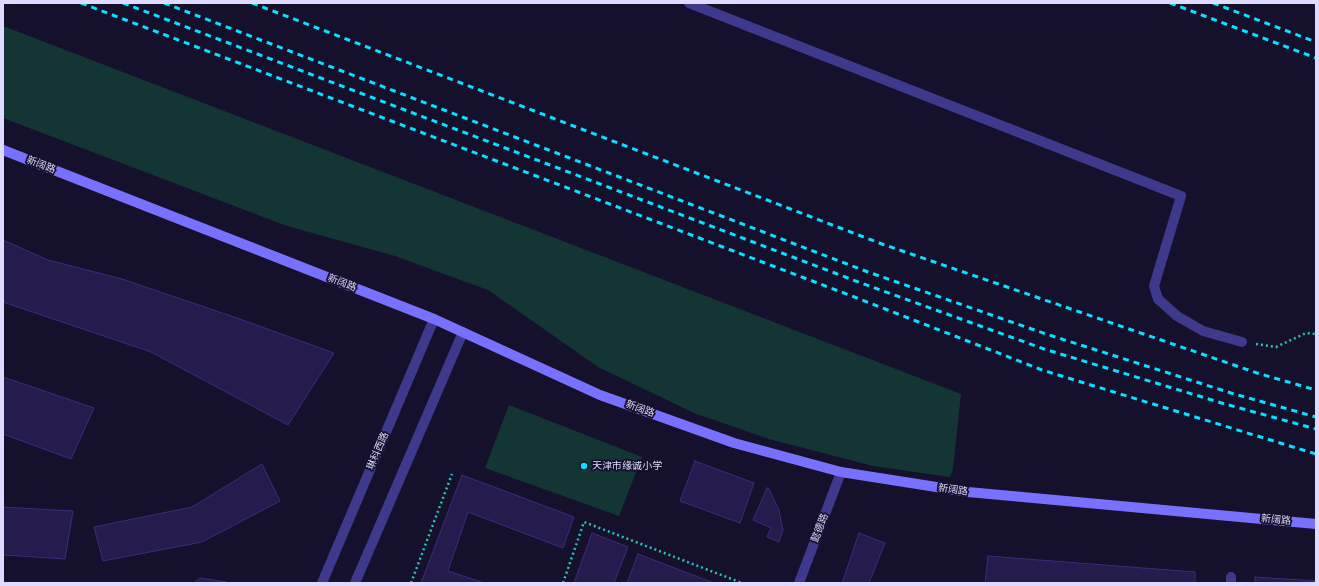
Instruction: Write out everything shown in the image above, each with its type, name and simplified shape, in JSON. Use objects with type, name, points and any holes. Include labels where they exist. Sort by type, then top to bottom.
[{"type":"main road","name":"新阔路","points":[[3,150],[434,319],[600,394],[734,443],[841,472],[968,492],[1316,524]]},
{"type":"street","points":[[689,3],[1181,196],[1154,286],[1158,299],[1177,316],[1203,331],[1242,342]]},
{"type":"street","name":"琳科西路","points":[[322,583],[434,319]]},
{"type":"street","points":[[355,583],[463,332]]},
{"type":"street","name":"懿德路","points":[[799,583],[841,472]]},
{"type":"path","points":[[1242,342],[1276,347],[1306,333],[1316,334]]},
{"type":"path","points":[[411,583],[452,474]]},
{"type":"path","points":[[563,583],[584,522],[742,583]]},
{"type":"green space","points":[[3,26],[961,394],[953,469],[950,477],[873,466],[769,439],[694,413],[598,367],[488,290],[395,256],[287,226],[3,118]]},
{"type":"green space","points":[[509,405],[642,457],[619,516],[485,468]]},
{"type":"building","points":[[3,240],[48,260],[122,279],[334,353],[288,425],[151,352],[3,302]]},
{"type":"building","points":[[3,377],[94,408],[71,459],[3,434]]},
{"type":"building","points":[[695,461],[754,483],[740,523],[680,501]]},
{"type":"building","points":[[262,464],[280,501],[202,542],[103,561],[94,527],[192,507]]},
{"type":"building","points":[[462,475],[574,517],[563,548],[468,512],[448,571],[484,583],[421,583]]},
{"type":"building","points":[[767,488],[769,489],[779,510],[783,530],[779,542],[767,537],[771,528],[753,520]]},
{"type":"building","points":[[3,507],[73,511],[65,559],[3,555]]},
{"type":"building","points":[[592,533],[628,547],[614,583],[574,583]]},
{"type":"building","points":[[859,533],[885,543],[869,583],[842,583]]},
{"type":"building","points":[[638,554],[714,583],[627,583]]},
{"type":"building","points":[[988,556],[1195,572],[1195,583],[985,583]]},
{"type":"building","points":[[1255,577],[1316,581],[1316,583],[1255,583]]},
{"type":"building","points":[[200,578],[226,582],[194,583]]},
{"type":"railway","points":[[81,3],[857,298],[1042,370],[1316,454]]},
{"type":"railway","points":[[123,3],[861,283],[1044,349],[1225,404],[1316,429]]},
{"type":"railway","points":[[164,3],[868,272],[1046,334],[1231,393],[1316,417]]},
{"type":"railway","points":[[252,3],[882,244],[1257,373],[1316,390]]},
{"type":"railway","points":[[1170,3],[1316,58]]},
{"type":"railway","points":[[1213,3],[1316,42]]},
{"type":"place","name":"天津市缘诚小学","points":[[584,466]]}]
